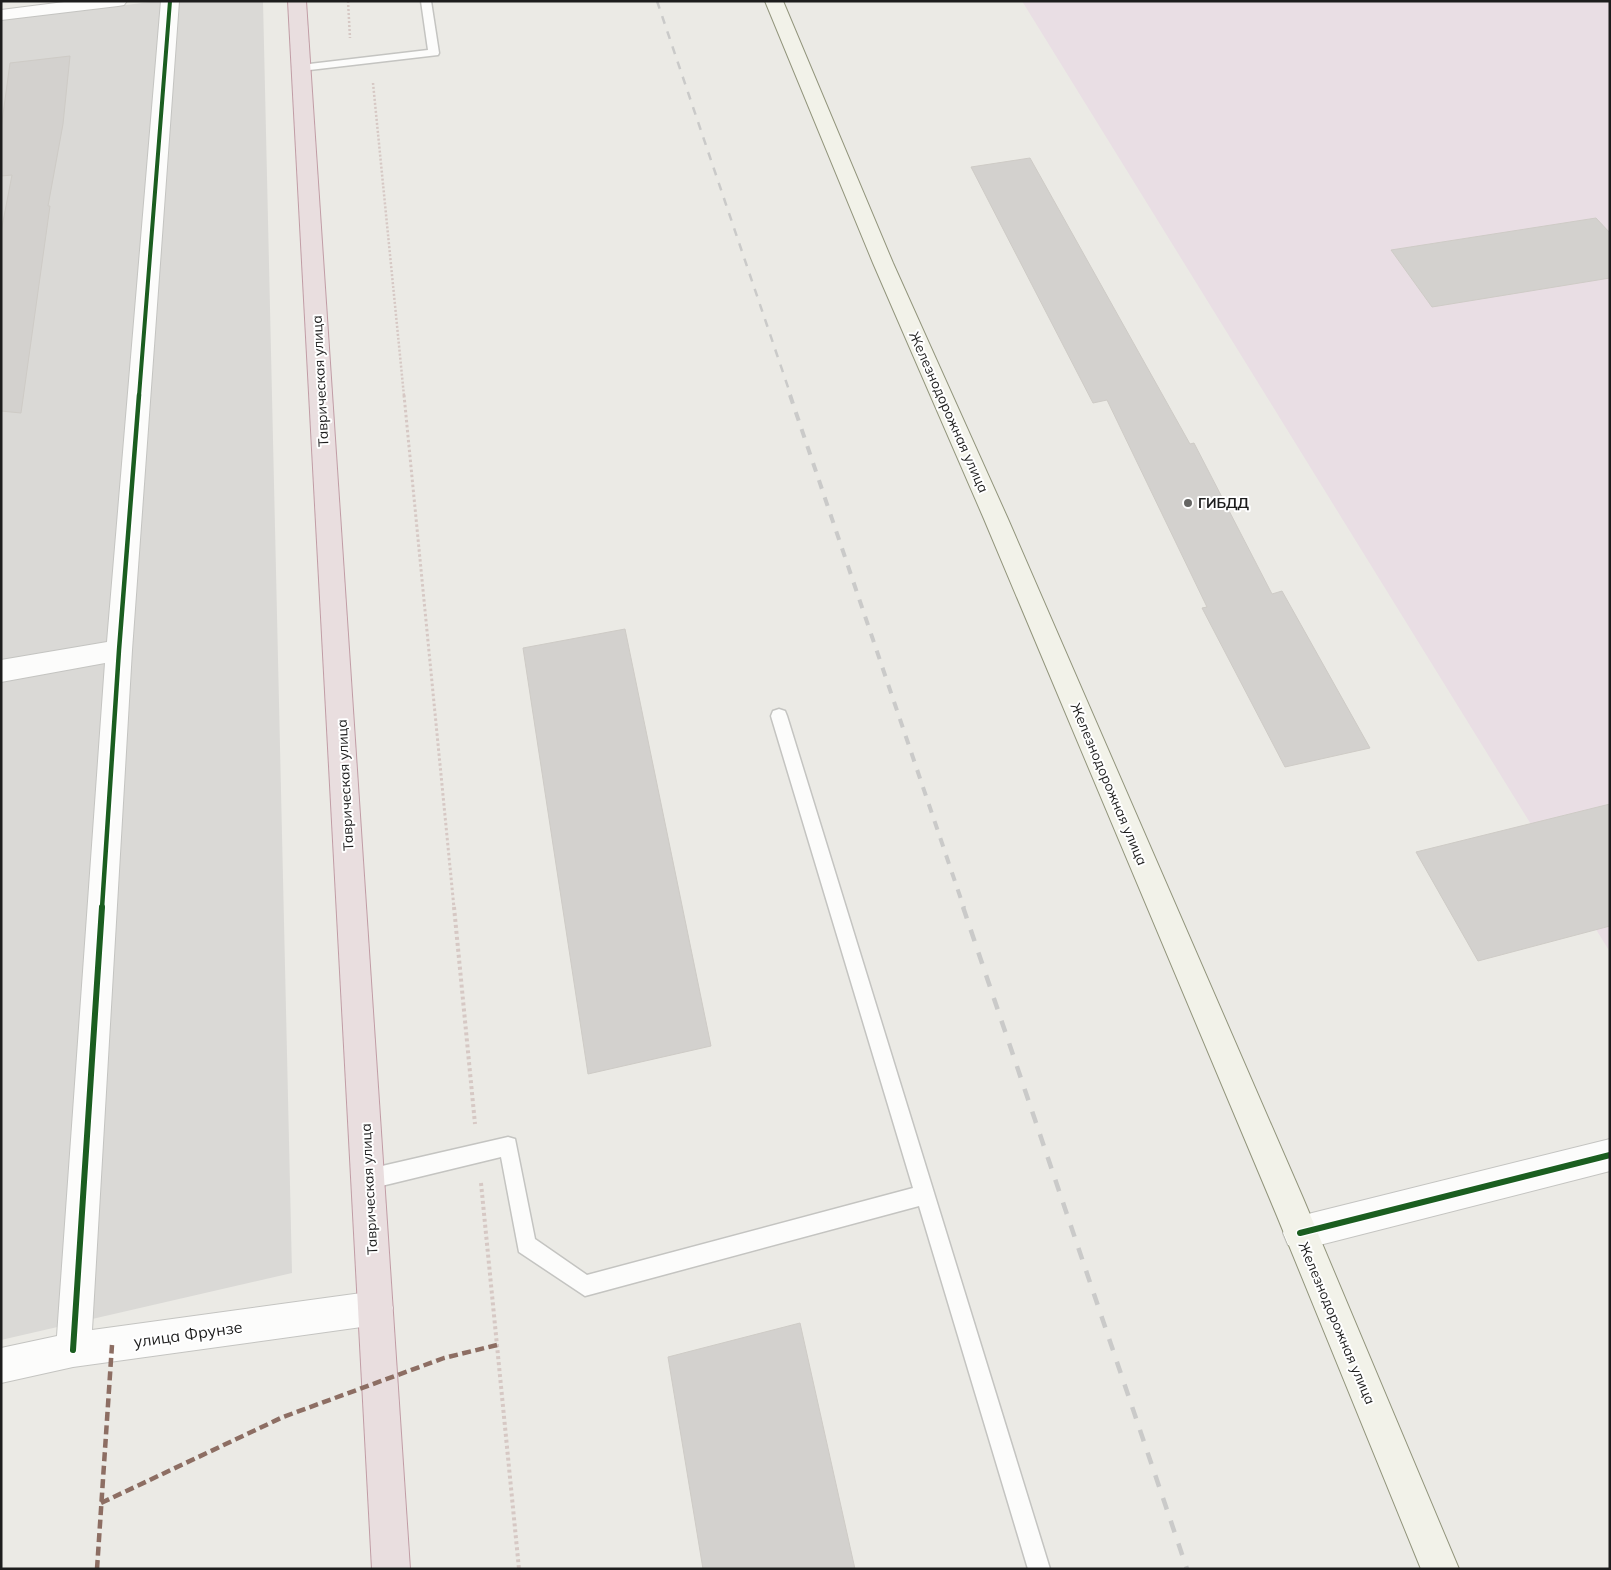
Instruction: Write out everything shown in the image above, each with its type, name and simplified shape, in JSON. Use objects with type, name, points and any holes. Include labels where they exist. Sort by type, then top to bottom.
[{"type":"highway","name":"Таврическая улица","points":[[297,1],[391,1569]]},
{"type":"main road","name":"Железнодорожная улица","points":[[774,1],[883,263],[1000,528],[1300,1234],[1440,1569]]},
{"type":"street","points":[[1,15],[118,1]]},
{"type":"street","points":[[73,1350],[119,650],[170,1]]},
{"type":"street","points":[[1,672],[119,650]]},
{"type":"street","points":[[1300,1234],[1610,1155]]},
{"type":"street","name":"улица Фрунзе","points":[[1,1366],[73,1350],[376,1308]]},
{"type":"lane","points":[[301,68],[434,53],[426,1]]},
{"type":"lane","points":[[779,716],[1039,1569]]},
{"type":"lane","points":[[369,1179],[508,1146],[526,1245],[585,1286],[925,1195]]},
{"type":"path","points":[[348,1],[352,62],[374,84],[519,1569]]},
{"type":"shaded area","points":[[159,1],[263,1],[292,1273],[1,1340],[1,20]]},
{"type":"shaded area","points":[[1022,1],[1610,1],[1610,952]]},
{"type":"building","points":[[70,56],[63,124],[48,206],[50,206],[21,413],[1,411],[1,232],[12,175],[1,176],[1,129],[10,63]]},
{"type":"building","points":[[1030,158],[1190,444],[1194,443],[1272,594],[1282,591],[1370,748],[1285,767],[1202,608],[1207,607],[1107,400],[1093,403],[971,167]]},
{"type":"building","points":[[1596,218],[1610,233],[1610,278],[1432,307],[1391,250]]},
{"type":"building","points":[[625,629],[711,1046],[588,1074],[523,648]]},
{"type":"building","points":[[1610,804],[1610,926],[1478,961],[1416,852]]},
{"type":"building","points":[[800,1323],[855,1569],[703,1569],[668,1357]]},
{"type":"railway","points":[[657,1],[791,396]]},
{"type":"railway","points":[[790,395],[964,908]]},
{"type":"railway","points":[[963,907],[1187,1569]]},
{"type":"marked path","points":[[97,1569],[112,1345]]},
{"type":"marked path","points":[[101,1503],[283,1417],[444,1358],[497,1345]]},
{"type":"cycle path","points":[[73,1350],[119,650],[170,1]]},
{"type":"cycle path","points":[[1300,1233],[1610,1155]]},
{"type":"place","name":"ГИБДД","points":[[1188,503]]}]
